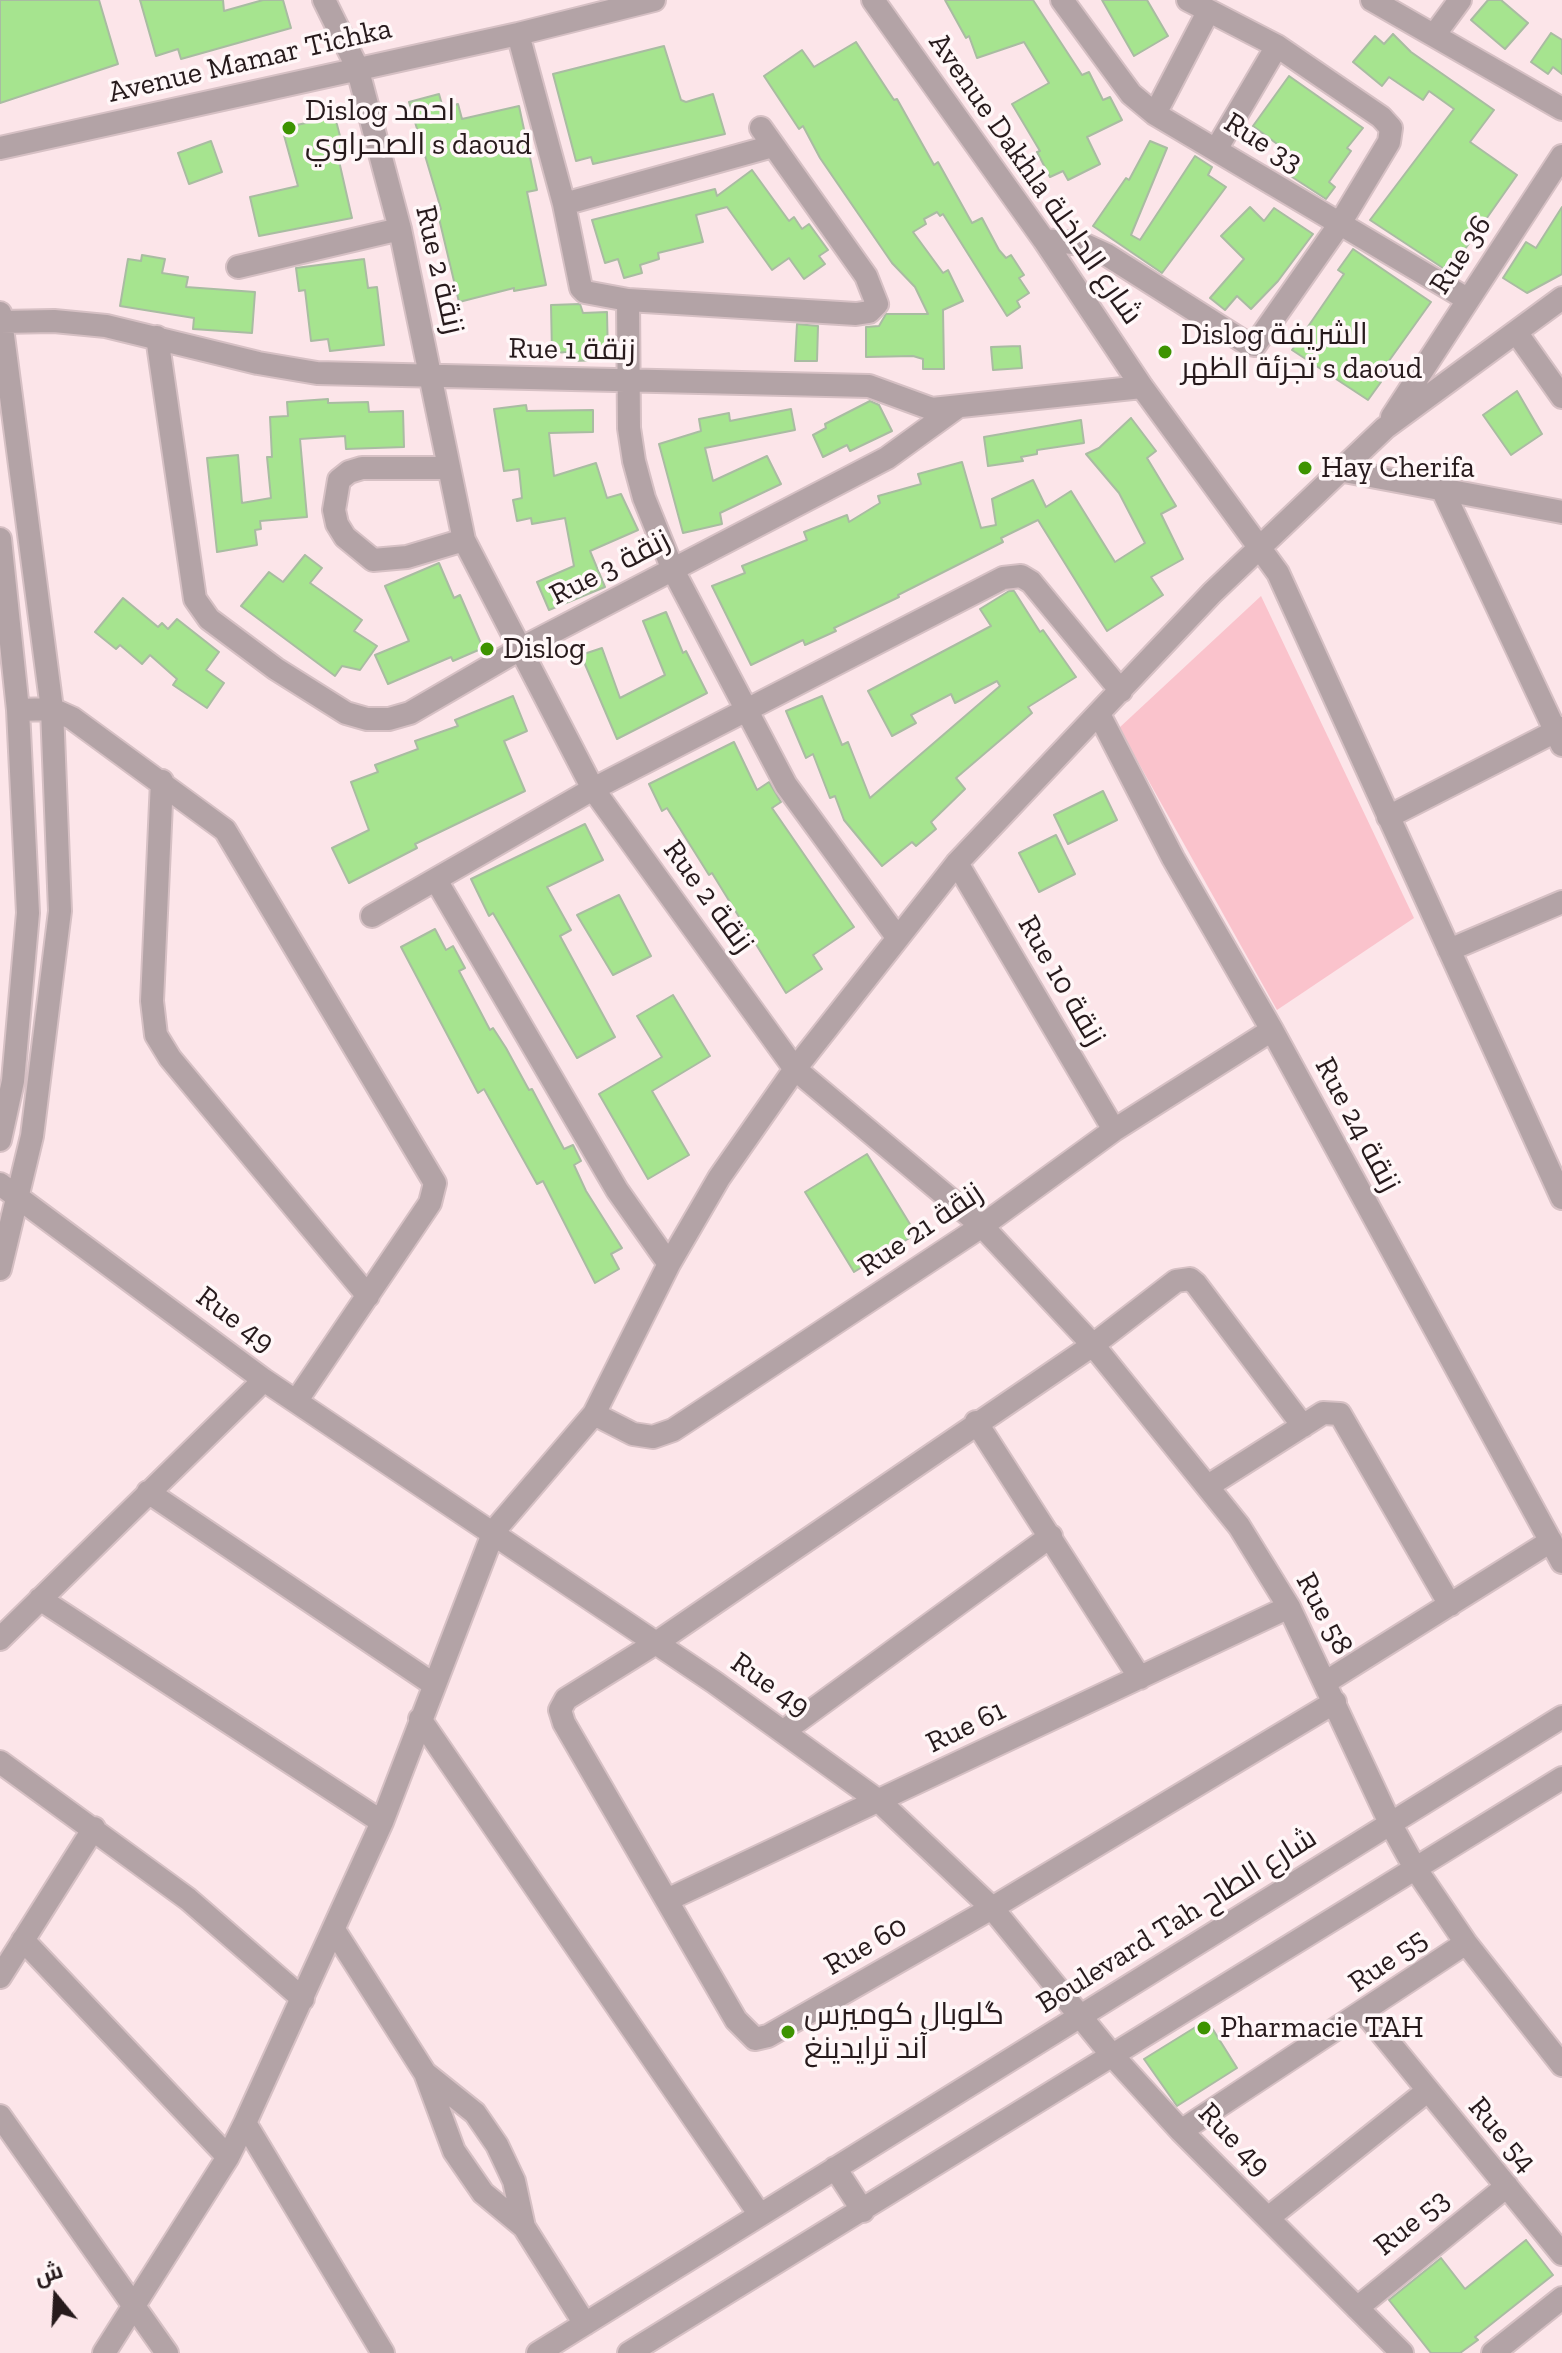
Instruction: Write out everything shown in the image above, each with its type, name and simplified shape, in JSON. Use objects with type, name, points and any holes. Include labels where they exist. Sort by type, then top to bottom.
[{"type":"street","name":"Rue 2 زنقة","points":[[324,0],[357,67],[400,229],[464,540],[593,789],[795,1069],[982,1226]]},
{"type":"street","name":"Avenue Mamar Tichka","points":[[0,148],[518,34],[654,0]]},
{"type":"street","name":"Avenue Dakhla شارع الداخلة","points":[[873,0],[1044,240],[1142,387],[1278,573],[1562,1198]]},
{"type":"street","name":"Rue 33","points":[[1062,0],[1131,94],[1155,114],[1467,299]]},
{"type":"street","points":[[1044,240],[1083,244],[1107,255],[1246,343],[1255,345],[1339,225],[1389,142],[1391,128],[1381,117],[1277,46],[1188,0]]},
{"type":"street","points":[[1372,0],[1562,109]]},
{"type":"street","points":[[1435,34],[1460,0]]},
{"type":"street","points":[[1155,114],[1208,12]]},
{"type":"street","points":[[518,34],[564,204],[581,288],[585,292],[628,300],[856,314],[869,312],[877,304],[866,276],[767,137],[564,204]]},
{"type":"street","points":[[1217,148],[1277,46]]},
{"type":"street","name":"Rue 36","points":[[1385,428],[1562,156]]},
{"type":"street","points":[[238,267],[400,229]]},
{"type":"street","points":[[104,2353],[228,2157],[245,2123],[382,1822],[494,1531],[594,1414],[669,1264],[719,1178],[795,1069],[957,863],[1260,548],[1385,428],[1562,298]]},
{"type":"street","points":[[628,300],[629,428],[634,461],[644,498],[673,570],[786,785],[897,937]]},
{"type":"street","points":[[0,1269],[9,1190],[32,1136],[60,911],[52,709],[1,318]]},
{"type":"street","name":"Rue 1 زنقة","points":[[1,318],[80,323],[157,337],[287,369],[433,378],[869,386],[920,407],[956,408],[1142,387]]},
{"type":"street","points":[[1516,332],[1562,397]]},
{"type":"street","name":"Rue 3 زنقة","points":[[157,337],[192,587],[209,619],[310,692],[346,713],[367,719],[389,719],[410,713],[520,649],[887,458],[956,408]]},
{"type":"street","points":[[449,468],[362,468],[349,472],[339,480],[334,510],[337,524],[345,537],[373,560],[407,557],[464,540]]},
{"type":"street","points":[[1339,470],[1562,512]]},
{"type":"street","points":[[1388,817],[1560,735],[1442,489]]},
{"type":"street","points":[[0,539],[3,620],[18,710],[28,913],[13,1081],[0,1140]]},
{"type":"street","points":[[372,916],[593,789],[1003,578],[1021,576],[1031,582],[1121,691]]},
{"type":"street","points":[[3,620],[39,614]]},
{"type":"street","points":[[18,710],[52,709],[72,718],[225,830],[435,1183],[430,1203],[297,1400]]},
{"type":"street","name":"Rue 24 زنقة","points":[[1100,716],[1173,858],[1272,1030],[1562,1562]]},
{"type":"street","points":[[162,781],[152,1001],[156,1035],[170,1058],[368,1296]]},
{"type":"street","name":"Rue 10 زنقة","points":[[957,863],[1114,1130]]},
{"type":"street","points":[[436,880],[617,1190],[669,1264]]},
{"type":"street","points":[[1449,950],[1562,902]]},
{"type":"street","name":"Rue 21 زنقة","points":[[594,1414],[633,1434],[653,1437],[673,1430],[982,1226],[1114,1130],[1272,1030]]},
{"type":"street","name":"Rue 49","points":[[9,1190],[264,1380],[494,1531],[784,1731],[880,1802],[992,1908],[1111,2054],[1181,2131],[1402,2353]]},
{"type":"street","name":"Rue 58","points":[[982,1226],[1093,1345],[1239,1526],[1289,1607],[1390,1823],[1415,1868],[1466,1943],[1562,2065]]},
{"type":"street","points":[[656,1643],[1093,1345],[1176,1281],[1190,1279],[1303,1426]]},
{"type":"street","points":[[0,1639],[264,1380]]},
{"type":"street","points":[[1208,1486],[1328,1412],[1345,1419],[1450,1605]]},
{"type":"street","points":[[976,1422],[1140,1678]]},
{"type":"street","points":[[148,1492],[433,1684]]},
{"type":"street","points":[[784,1731],[1051,1536]]},
{"type":"street","name":"Rue 60","points":[[656,1643],[566,1699],[560,1710],[564,1723],[736,2020],[755,2039],[768,2036],[992,1908],[1330,1692],[1450,1605],[1551,1541]]},
{"type":"street","points":[[40,1599],[382,1822]]},
{"type":"street","name":"Rue 61","points":[[667,1900],[1289,1607]]},
{"type":"street","name":"Boulevard Tah شارع الطاح","points":[[538,2353],[1562,1717]]},
{"type":"street","points":[[420,1719],[760,2215]]},
{"type":"street","points":[[0,1762],[188,1899],[303,1999]]},
{"type":"street","points":[[629,2353],[1562,1778]]},
{"type":"street","points":[[0,1977],[94,1828]]},
{"type":"street","points":[[334,1930],[425,2073],[454,2151],[483,2193],[524,2227],[585,2324]]},
{"type":"street","points":[[23,1940],[228,2157]]},
{"type":"street","name":"Rue 55","points":[[1181,2131],[1365,2013],[1466,1943]]},
{"type":"street","name":"Rue 54","points":[[1365,2013],[1426,2092],[1562,2254]]},
{"type":"street","points":[[425,2073],[475,2113],[497,2145],[514,2181],[524,2227]]},
{"type":"street","name":"Rue 54","points":[[1268,2218],[1426,2092]]},
{"type":"street","points":[[0,2116],[133,2309],[167,2353]]},
{"type":"street","points":[[245,2123],[383,2353]]},
{"type":"street","points":[[835,2168],[863,2211]]},
{"type":"street","name":"Rue 53","points":[[1357,2308],[1507,2186]]},
{"type":"street","points":[[1493,2353],[1562,2298]]},
{"type":"shaded area","points":[[1261,596],[1414,918],[1277,1010],[1119,728]]},
{"type":"building","points":[[0,0],[99,0],[118,64],[0,103]]},
{"type":"building","points":[[140,0],[223,0],[224,11],[263,0],[283,0],[291,28],[181,59],[178,49],[156,56]]},
{"type":"building","points":[[945,0],[1033,0],[1082,75],[1089,72],[1103,100],[1110,97],[1122,120],[1087,137],[1100,164],[1068,180],[1063,171],[1050,177],[1037,152],[1040,151],[1012,104],[1049,83],[1024,42],[977,58],[969,36],[966,38]]},
{"type":"building","points":[[1102,0],[1147,0],[1168,36],[1134,56]]},
{"type":"building","points":[[1488,0],[1501,0],[1528,23],[1505,49],[1471,20]]},
{"type":"building","points":[[1551,33],[1562,40],[1562,74],[1553,67],[1548,74],[1531,62]]},
{"type":"building","points":[[1393,34],[1411,52],[1494,110],[1470,142],[1517,175],[1449,272],[1370,220],[1454,109],[1429,91],[1423,100],[1389,77],[1382,86],[1353,62],[1375,36],[1384,44]]},
{"type":"building","points":[[856,42],[894,100],[897,99],[934,165],[938,162],[972,223],[982,218],[999,250],[1006,258],[1011,255],[1024,275],[1019,278],[1029,293],[1017,301],[1020,307],[1007,316],[943,214],[940,216],[937,212],[924,219],[926,224],[913,232],[943,273],[948,270],[963,301],[943,310],[944,369],[923,369],[923,359],[913,356],[866,357],[866,327],[879,326],[886,314],[928,314],[915,287],[892,263],[820,158],[803,126],[799,129],[764,76],[802,50],[814,67]]},
{"type":"building","points":[[664,46],[681,100],[686,102],[713,94],[725,134],[593,164],[591,157],[576,161],[553,74]]},
{"type":"building","points":[[1289,76],[1363,128],[1347,148],[1351,151],[1329,182],[1335,187],[1326,199],[1289,175],[1300,161],[1253,126]]},
{"type":"building","points":[[439,94],[443,108],[458,104],[462,119],[519,106],[537,190],[527,192],[546,285],[514,291],[514,288],[459,302],[437,210],[441,209],[409,102]]},
{"type":"building","points":[[335,117],[346,159],[339,161],[352,218],[259,236],[250,197],[298,186],[282,128]]},
{"type":"building","points":[[211,141],[222,172],[189,184],[178,153]]},
{"type":"building","points":[[1150,141],[1167,148],[1131,235],[1140,240],[1195,156],[1212,167],[1208,175],[1226,187],[1162,273],[1093,226],[1126,178],[1129,180]]},
{"type":"building","points":[[752,170],[789,221],[794,217],[802,229],[809,224],[828,250],[819,256],[825,264],[804,279],[789,258],[772,270],[727,207],[696,215],[703,242],[658,253],[659,259],[640,265],[642,273],[624,278],[618,259],[605,263],[592,220],[715,189],[717,196]]},
{"type":"building","points":[[1250,207],[1264,221],[1274,208],[1313,234],[1278,281],[1251,309],[1237,296],[1225,310],[1210,298],[1244,259],[1221,236]]},
{"type":"building","points":[[1562,207],[1562,274],[1527,293],[1503,278],[1526,242],[1536,248]]},
{"type":"building","points":[[1353,249],[1431,302],[1376,379],[1381,382],[1368,400],[1292,350],[1344,274],[1338,270]]},
{"type":"building","points":[[142,255],[165,259],[162,273],[188,277],[186,287],[255,292],[252,333],[193,329],[194,318],[120,306],[128,259],[141,261]]},
{"type":"building","points":[[364,259],[368,288],[377,287],[384,345],[330,351],[328,339],[311,341],[305,290],[299,291],[296,268]]},
{"type":"building","points":[[580,304],[583,313],[607,312],[608,360],[570,361],[570,352],[552,353],[551,305]]},
{"type":"building","points":[[797,324],[818,326],[817,361],[795,361]]},
{"type":"building","points":[[1020,346],[1022,368],[993,370],[991,347]]},
{"type":"building","points":[[1517,391],[1542,434],[1511,455],[1483,415]]},
{"type":"building","points":[[328,399],[328,403],[368,402],[369,412],[403,411],[404,447],[346,449],[345,436],[300,439],[307,517],[260,521],[261,529],[255,530],[257,545],[217,552],[207,458],[238,455],[242,503],[271,498],[267,457],[272,457],[270,417],[288,416],[287,402]]},
{"type":"building","points":[[870,401],[879,405],[892,431],[850,451],[847,445],[823,457],[813,435],[826,428],[825,424]]},
{"type":"building","points":[[526,405],[527,411],[593,410],[593,432],[549,433],[554,476],[596,463],[607,498],[621,494],[638,530],[590,551],[605,587],[549,610],[537,582],[574,566],[565,518],[532,524],[531,518],[517,521],[513,500],[522,498],[519,469],[504,471],[494,409]]},
{"type":"building","points":[[791,409],[795,430],[705,448],[713,481],[767,456],[781,484],[720,513],[722,524],[683,533],[659,444],[701,431],[699,419],[729,413],[730,421]]},
{"type":"building","points":[[1131,418],[1156,451],[1147,458],[1176,506],[1161,514],[1183,559],[1151,577],[1163,595],[1107,631],[1038,520],[1001,538],[1003,542],[834,628],[836,631],[805,645],[803,640],[751,665],[712,586],[745,573],[742,566],[807,540],[804,532],[847,515],[849,522],[880,503],[878,496],[921,484],[918,474],[962,462],[981,528],[996,525],[992,499],[1033,480],[1046,507],[1071,491],[1115,562],[1145,543],[1119,493],[1086,454],[1099,448]]},
{"type":"building","points":[[1081,420],[1084,443],[1037,450],[1037,454],[1021,457],[1023,461],[988,466],[984,437]]},
{"type":"building","points":[[305,555],[322,568],[310,583],[362,620],[354,631],[377,646],[360,670],[342,666],[335,676],[241,606],[269,572],[283,582]]},
{"type":"building","points":[[439,563],[454,598],[460,595],[483,648],[453,661],[451,657],[388,684],[375,655],[409,641],[385,586]]},
{"type":"building","points":[[1014,591],[1040,632],[1043,630],[1076,677],[1028,707],[1032,713],[956,778],[965,789],[931,822],[936,829],[916,846],[912,842],[882,866],[844,820],[835,796],[830,798],[813,754],[806,758],[786,711],[822,696],[842,745],[848,742],[870,798],[1000,686],[997,681],[955,703],[951,694],[911,715],[916,723],[892,736],[868,691],[991,626],[980,609]]},
{"type":"building","points":[[123,598],[158,627],[162,623],[168,629],[177,619],[219,652],[206,670],[224,683],[207,708],[173,685],[177,679],[150,655],[142,664],[120,645],[116,649],[95,632]]},
{"type":"building","points":[[666,612],[683,653],[686,651],[707,693],[617,739],[581,655],[602,648],[620,698],[665,675],[643,621]]},
{"type":"building","points":[[513,696],[527,731],[504,741],[525,791],[415,844],[417,848],[349,883],[332,848],[369,830],[351,782],[378,772],[375,765],[418,749],[415,741],[458,726],[455,720]]},
{"type":"building","points":[[734,742],[757,790],[769,782],[781,802],[772,808],[854,927],[813,955],[822,969],[786,993],[712,873],[709,875],[667,808],[662,811],[649,784]]},
{"type":"building","points":[[1103,791],[1117,820],[1068,844],[1054,815]]},
{"type":"building","points":[[585,824],[603,860],[547,887],[571,930],[560,936],[615,1037],[577,1058],[493,913],[489,916],[471,879]]},
{"type":"building","points":[[1056,835],[1075,874],[1039,892],[1019,853]]},
{"type":"building","points":[[619,895],[651,956],[613,975],[577,915]]},
{"type":"building","points":[[435,929],[446,950],[453,946],[465,968],[459,971],[490,1030],[493,1028],[529,1090],[532,1089],[564,1149],[573,1145],[581,1161],[574,1165],[586,1191],[622,1248],[611,1254],[619,1269],[595,1283],[543,1181],[537,1184],[484,1089],[478,1093],[401,947]]},
{"type":"building","points":[[673,995],[710,1056],[652,1091],[689,1155],[648,1179],[599,1094],[662,1057],[637,1016]]},
{"type":"building","points":[[867,1154],[916,1234],[854,1272],[805,1192]]},
{"type":"building","points":[[1207,2020],[1237,2068],[1177,2106],[1144,2059]]},
{"type":"building","points":[[1526,2240],[1553,2275],[1475,2337],[1478,2340],[1460,2353],[1431,2353],[1389,2300],[1441,2258],[1465,2289]]},
{"type":"place","name":"Dislog احمد الصحراوي s daoud","points":[[289,128]]},
{"type":"place","name":"Dislog الشريفة تجزئة الظهر s daoud","points":[[1165,352]]},
{"type":"place","name":"Hay Cherifa","points":[[1305,468]]},
{"type":"place","name":"Dislog","points":[[487,649]]},
{"type":"place","name":"Pharmacie TAH","points":[[1204,2028]]},
{"type":"place","name":"گلوبال كوميرس آند ترايدينغ","points":[[788,2032]]}]
